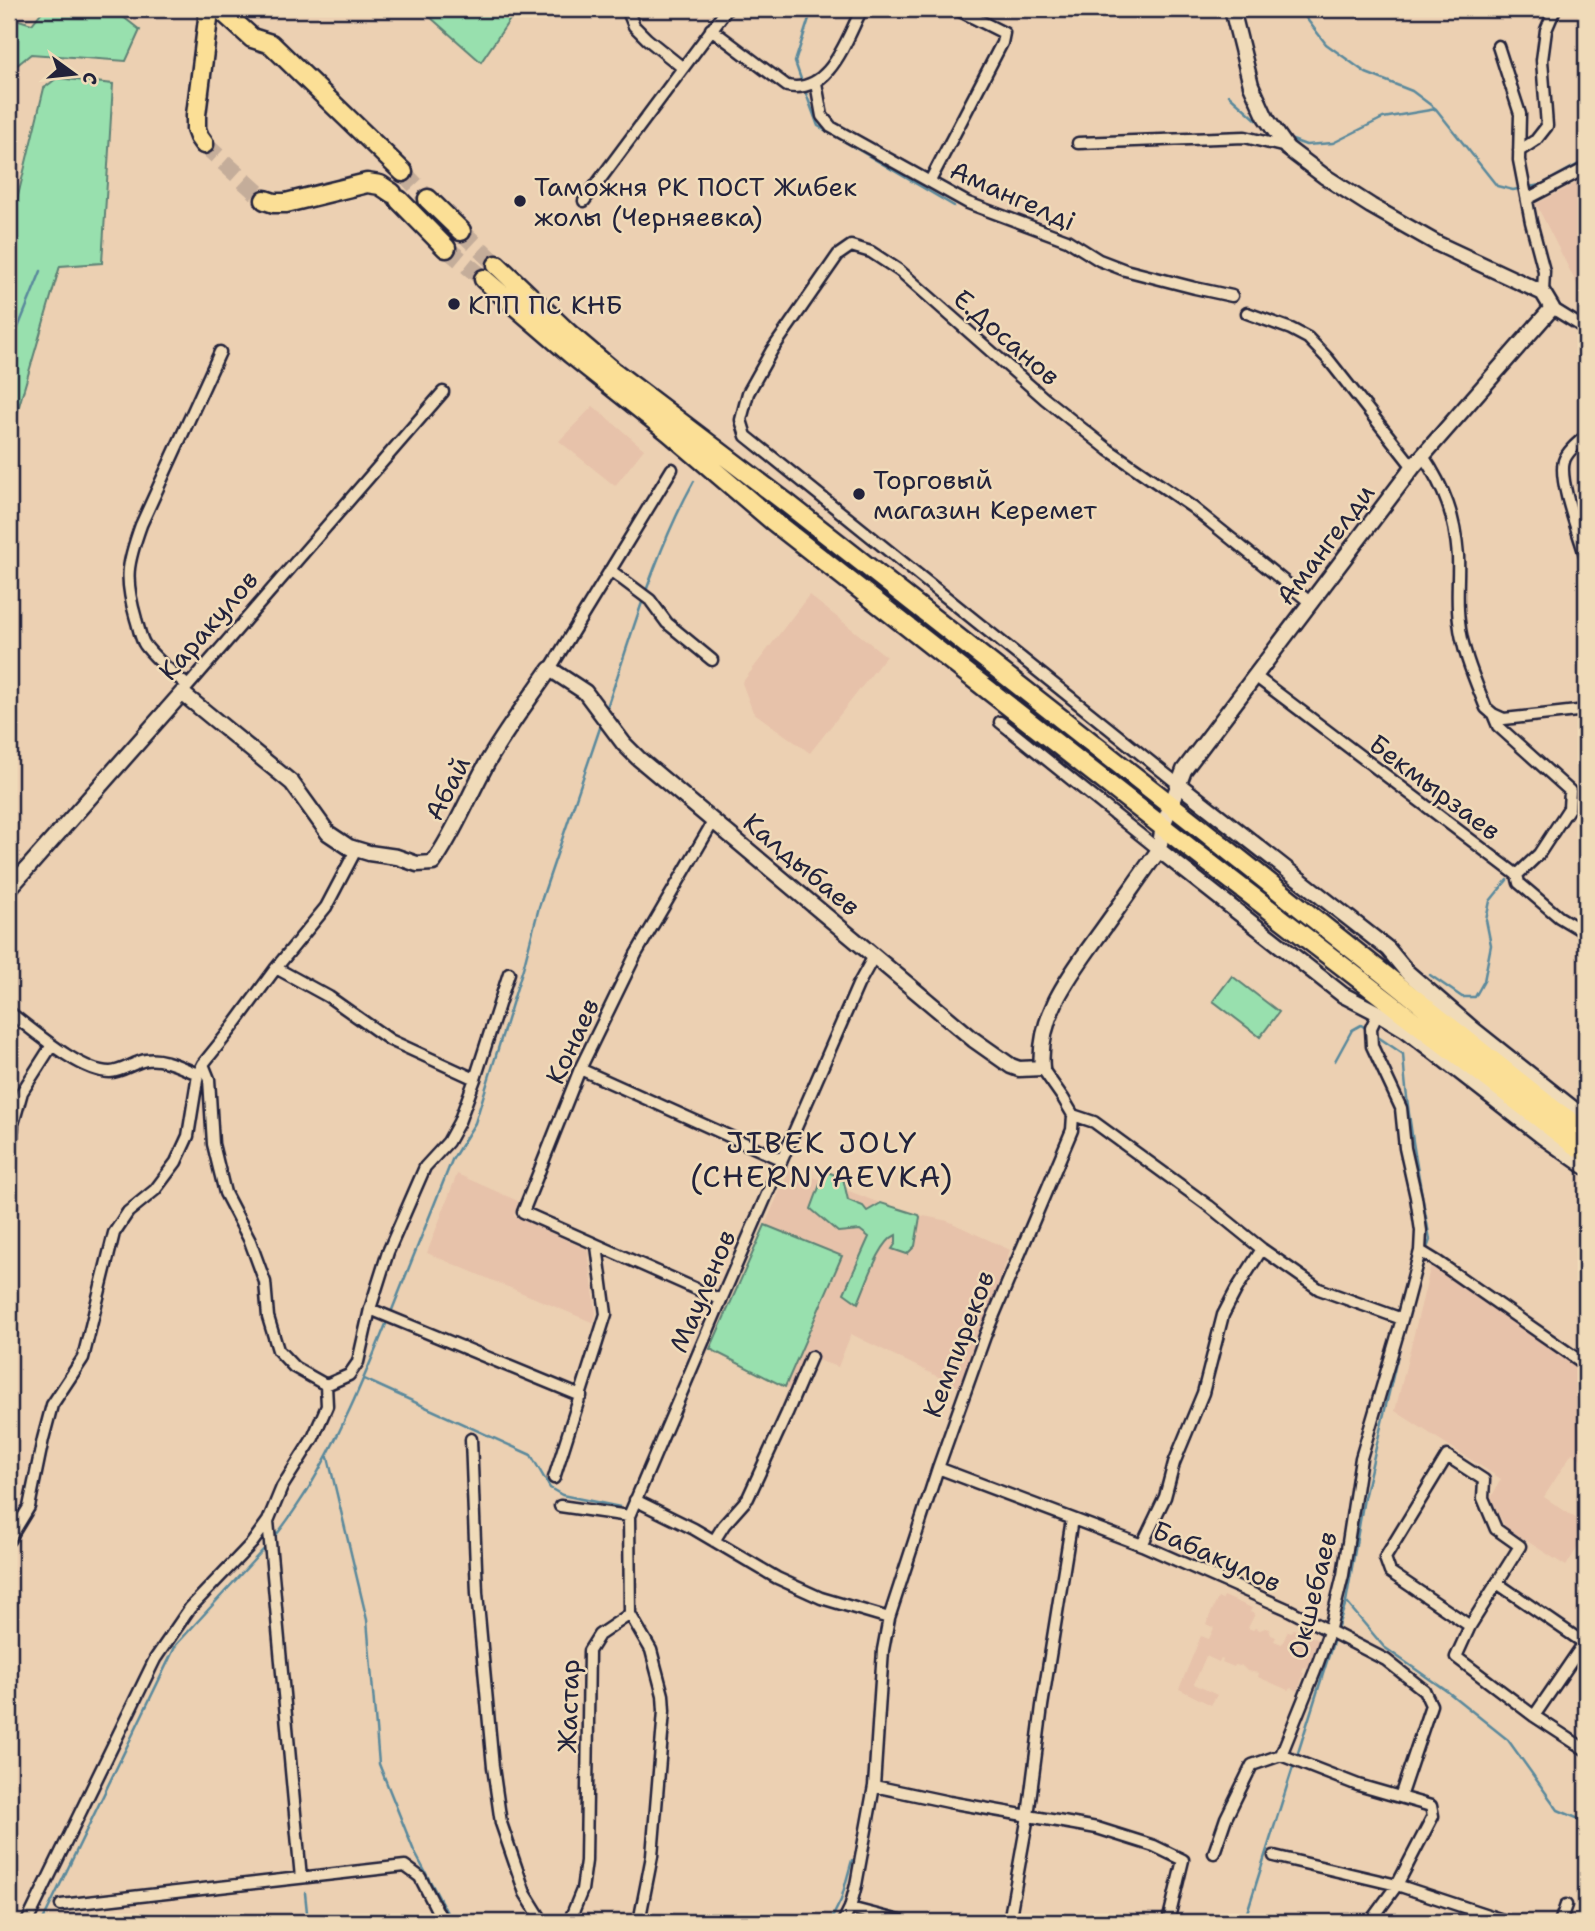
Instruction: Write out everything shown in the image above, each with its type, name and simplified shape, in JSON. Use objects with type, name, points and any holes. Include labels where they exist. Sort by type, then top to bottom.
[{"type":"highway","points":[[204,144],[196,129],[196,115],[207,34],[209,11],[206,9]]},
{"type":"highway","points":[[220,9],[252,38],[271,44],[403,172]]},
{"type":"highway","points":[[265,200],[286,204],[367,183],[380,186],[396,197],[446,248]]},
{"type":"highway","points":[[428,199],[461,231]]},
{"type":"highway","points":[[497,265],[773,521],[1586,1153]]},
{"type":"highway","points":[[484,279],[570,354],[788,504],[1557,1112],[1586,1132]]},
{"type":"highway","points":[[773,521],[788,504]]},
{"type":"main road","points":[[1232,9],[1251,85],[1266,118],[1287,148],[1371,206],[1438,244],[1543,293],[1552,308]]},
{"type":"main road","name":"Амангелди","points":[[1163,826],[1184,770],[1413,467],[1552,308]]},
{"type":"main road","name":"Абай","points":[[185,690],[292,783],[328,833],[356,850],[397,857],[417,864],[433,863],[457,824],[469,795],[489,760],[550,669]]},
{"type":"main road","name":"Калдыбаев","points":[[550,669],[584,692],[624,744],[713,822],[974,1040],[1003,1062],[1019,1069],[1041,1068]]},
{"type":"main road","name":"Каракулов","points":[[9,889],[185,690]]},
{"type":"main road","points":[[1178,784],[1388,949],[1407,972],[1474,1030],[1586,1119]]},
{"type":"main road","points":[[1041,1068],[1043,1034],[1055,1002],[1072,972],[1159,850],[1163,826]]},
{"type":"main road","points":[[1159,850],[1343,995],[1406,1030],[1543,1138],[1586,1167]]},
{"type":"street","points":[[627,9],[634,26],[647,40],[683,68]]},
{"type":"street","points":[[584,201],[727,9]]},
{"type":"street","points":[[711,29],[787,86],[798,88],[816,83],[834,66],[862,9]]},
{"type":"street","points":[[930,181],[1002,43],[1004,33],[956,9]]},
{"type":"street","points":[[1519,151],[1536,140],[1547,126],[1542,60],[1546,30],[1555,9]]},
{"type":"street","points":[[1498,46],[1520,114],[1519,160],[1544,271],[1543,293]]},
{"type":"street","name":"Амангелді","points":[[816,83],[822,116],[831,127],[968,203],[1067,240],[1100,260],[1125,270],[1233,296]]},
{"type":"street","points":[[1078,144],[1245,137],[1287,148]]},
{"type":"street","points":[[1527,199],[1586,169]]},
{"type":"street","name":"Е.Досанов","points":[[1178,784],[746,436],[741,420],[748,393],[772,351],[838,255],[851,246],[871,253],[900,271],[1045,399],[1109,450],[1192,508],[1311,603]]},
{"type":"street","points":[[1552,308],[1586,328]]},
{"type":"street","points":[[1247,313],[1308,338],[1328,359],[1413,467]]},
{"type":"street","points":[[185,690],[143,641],[130,600],[127,574],[141,525],[220,352]]},
{"type":"street","name":"Каракулов","points":[[185,690],[443,392]]},
{"type":"street","points":[[1586,436],[1573,447],[1564,460],[1564,482],[1586,558]]},
{"type":"street","points":[[1423,456],[1435,474],[1451,509],[1458,555],[1458,620],[1465,651],[1486,708],[1504,719],[1586,710]]},
{"type":"street","name":"Абай","points":[[550,669],[671,469]]},
{"type":"street","points":[[610,570],[650,600],[667,623],[712,660]]},
{"type":"street","name":"Бекмырзаев","points":[[1255,676],[1517,876],[1519,883],[1549,908],[1586,933]]},
{"type":"street","points":[[1493,714],[1497,726],[1570,791],[1569,808],[1539,854],[1517,876]]},
{"type":"street","points":[[1000,722],[1159,850]]},
{"type":"street","name":"Конаев","points":[[713,822],[636,954],[580,1069],[523,1212],[721,1300]]},
{"type":"street","points":[[9,1540],[29,1507],[52,1405],[83,1358],[114,1233],[128,1212],[155,1190],[176,1162],[188,1136],[198,1074],[203,1064],[326,907],[356,850]]},
{"type":"street","name":"Мауленов","points":[[631,1614],[629,1516],[858,985],[874,956]]},
{"type":"street","points":[[276,968],[329,997],[390,1040],[475,1079]]},
{"type":"street","points":[[326,1385],[349,1375],[358,1362],[370,1309],[388,1252],[425,1167],[448,1142],[459,1122],[509,973]]},
{"type":"street","points":[[9,1012],[52,1045],[92,1069],[112,1072],[146,1060],[160,1060],[198,1074]]},
{"type":"street","name":"Окшебаев","points":[[1282,1755],[1329,1632],[1343,1575],[1361,1458],[1420,1251],[1421,1231],[1405,1148],[1401,1108],[1373,1046],[1371,1028],[1378,1013]]},
{"type":"street","points":[[9,1192],[13,1124],[22,1092],[52,1045]]},
{"type":"street","points":[[203,1064],[209,1079],[213,1144],[225,1193],[250,1241],[265,1282],[268,1317],[278,1350],[294,1367],[326,1385]]},
{"type":"street","points":[[1041,1068],[1073,1115],[1094,1122],[1319,1289],[1402,1320]]},
{"type":"street","points":[[580,1069],[782,1160]]},
{"type":"street","name":"Кемпиреков","points":[[843,1922],[856,1885],[874,1786],[883,1650],[889,1618],[985,1336],[1072,1130],[1073,1115]]},
{"type":"street","points":[[554,1478],[606,1314],[597,1246]]},
{"type":"street","points":[[1142,1545],[1165,1497],[1177,1453],[1203,1394],[1223,1315],[1262,1249]]},
{"type":"street","points":[[1420,1251],[1586,1365]]},
{"type":"street","points":[[370,1309],[581,1396]]},
{"type":"street","points":[[714,1541],[748,1498],[811,1357]]},
{"type":"street","points":[[27,1922],[155,1659],[190,1608],[252,1543],[268,1521],[282,1487],[313,1438],[327,1406],[326,1385]]},
{"type":"street","points":[[471,1439],[477,1593],[493,1767],[501,1823],[525,1893],[542,1922]]},
{"type":"street","points":[[1470,1626],[1390,1572],[1385,1558],[1447,1456],[1484,1480],[1483,1498],[1496,1529],[1520,1546],[1470,1626],[1456,1657],[1534,1716],[1586,1751]]},
{"type":"street","name":"Бабакулов","points":[[939,1468],[1142,1545],[1287,1609],[1386,1660],[1424,1690],[1431,1705],[1400,1797]]},
{"type":"street","points":[[635,1500],[777,1578],[821,1598],[889,1618]]},
{"type":"street","points":[[561,1506],[629,1516]]},
{"type":"street","points":[[1009,1922],[1028,1816],[1042,1706],[1072,1519]]},
{"type":"street","points":[[268,1521],[301,1878]]},
{"type":"street","points":[[1497,1583],[1585,1642],[1534,1716]]},
{"type":"street","points":[[631,1614],[651,1650],[663,1695],[664,1711],[652,1856],[639,1922]]},
{"type":"street","name":"Жастар","points":[[569,1922],[582,1890],[586,1861],[589,1651],[600,1634],[631,1614]]},
{"type":"street","points":[[1214,1853],[1226,1818],[1252,1765],[1282,1755],[1358,1785],[1431,1806],[1433,1816],[1396,1885],[1370,1922]]},
{"type":"street","points":[[874,1786],[1097,1828],[1154,1846],[1183,1860],[1168,1922]]},
{"type":"street","points":[[1274,1856],[1396,1885],[1509,1922]]},
{"type":"street","points":[[61,1905],[405,1866],[420,1877],[443,1922]]},
{"type":"street","points":[[1560,1922],[1566,1905]]},
{"type":"street","points":[[850,1908],[905,1922]]},
{"type":"shaded area","points":[[1586,178],[1586,302],[1536,204]]},
{"type":"shaded area","points":[[593,406],[644,449],[615,486],[559,441]]},
{"type":"shaded area","points":[[809,595],[886,656],[810,753],[753,712],[742,683]]},
{"type":"shaded area","points":[[790,1168],[900,1211],[948,1221],[1010,1250],[963,1389],[851,1334],[838,1367],[808,1357],[793,1391],[710,1349]]},
{"type":"shaded area","points":[[457,1174],[518,1201],[514,1216],[588,1250],[596,1313],[594,1323],[427,1253]]},
{"type":"shaded area","points":[[1431,1265],[1586,1369],[1586,1462],[1572,1453],[1544,1497],[1586,1525],[1586,1534],[1566,1566],[1505,1527],[1491,1498],[1501,1479],[1395,1411]]},
{"type":"shaded area","points":[[1224,1596],[1252,1608],[1250,1612],[1255,1614],[1248,1628],[1269,1629],[1271,1635],[1276,1637],[1274,1641],[1282,1644],[1288,1631],[1292,1632],[1293,1629],[1320,1640],[1315,1671],[1304,1667],[1298,1691],[1291,1688],[1288,1690],[1258,1677],[1259,1673],[1247,1671],[1241,1665],[1234,1667],[1222,1662],[1221,1658],[1219,1662],[1206,1656],[1194,1684],[1217,1695],[1211,1705],[1179,1689],[1201,1636],[1209,1639],[1214,1628],[1206,1624],[1218,1598],[1222,1600]]},
{"type":"green space","points":[[44,9],[113,9],[140,30],[126,61],[31,54],[16,66],[9,98],[9,17],[32,24]]},
{"type":"green space","points":[[421,9],[517,9],[481,62]]},
{"type":"green space","points":[[57,78],[113,84],[102,263],[60,266],[9,440],[9,233],[44,88]]},
{"type":"green space","points":[[1232,976],[1279,1012],[1260,1037],[1213,1001]]},
{"type":"green space","points":[[825,1171],[843,1178],[848,1200],[863,1206],[867,1211],[881,1203],[920,1217],[915,1246],[907,1254],[892,1249],[896,1243],[896,1235],[890,1239],[879,1255],[858,1303],[844,1293],[869,1237],[860,1230],[838,1232],[811,1209]]},
{"type":"green space","points":[[765,1225],[842,1256],[785,1387],[710,1349]]},
{"type":"waterway","points":[[802,82],[795,62],[812,9]]},
{"type":"waterway","points":[[1302,9],[1326,44],[1366,73],[1412,91],[1436,109],[1497,186],[1513,190],[1540,185],[1586,160]]},
{"type":"waterway","points":[[804,88],[818,126],[954,206]]},
{"type":"waterway","points":[[1229,95],[1268,130]]},
{"type":"waterway","points":[[1287,138],[1306,145],[1333,143],[1383,118],[1436,109]]},
{"type":"waterway","points":[[9,350],[41,271]]},
{"type":"waterway","points":[[607,707],[656,564],[694,481]]},
{"type":"waterway","points":[[392,1310],[452,1160],[475,1123],[539,907],[601,725]]},
{"type":"waterway","points":[[1430,975],[1462,997],[1475,997],[1484,981],[1491,945],[1486,920],[1490,901],[1507,880]]},
{"type":"waterway","points":[[1335,1061],[1352,1030],[1361,1025],[1364,1027]]},
{"type":"waterway","points":[[1378,1037],[1403,1054],[1410,1124],[1430,1240],[1426,1251]]},
{"type":"waterway","points":[[1412,1298],[1424,1258]]},
{"type":"waterway","points":[[276,1535],[307,1491],[330,1451],[386,1324]]},
{"type":"waterway","points":[[1336,1632],[1346,1602],[1364,1498],[1405,1325]]},
{"type":"waterway","points":[[364,1379],[531,1455],[550,1488],[562,1495],[620,1507]]},
{"type":"waterway","points":[[328,1457],[367,1620],[379,1764],[414,1851],[452,1922]]},
{"type":"waterway","points":[[42,1922],[176,1645],[264,1549]]},
{"type":"waterway","points":[[1347,1603],[1384,1647],[1448,1692],[1508,1740],[1558,1810],[1586,1822]]},
{"type":"waterway","points":[[1297,1756],[1334,1639]]},
{"type":"waterway","points":[[1244,1922],[1294,1764]]},
{"type":"waterway","points":[[830,1922],[841,1900],[852,1860]]},
{"type":"waterway","points":[[305,1893],[308,1922]]},
{"type":"tunnel","points":[[204,144],[265,200]]},
{"type":"tunnel","points":[[403,172],[428,199]]},
{"type":"tunnel","points":[[461,231],[497,265]]},
{"type":"tunnel","points":[[446,248],[484,279]]},
{"type":"place","name":"Таможня РК ПОСТ Жибек жолы (Черняевка)","points":[[520,201]]},
{"type":"place","name":"КПП ПС КНБ","points":[[454,304]]},
{"type":"place","name":"Торговый магазин Керемет","points":[[859,494]]},
{"type":"district","name":"JIBEK JOLY (CHERNYAEVKA)","points":[[822,1159]]}]
